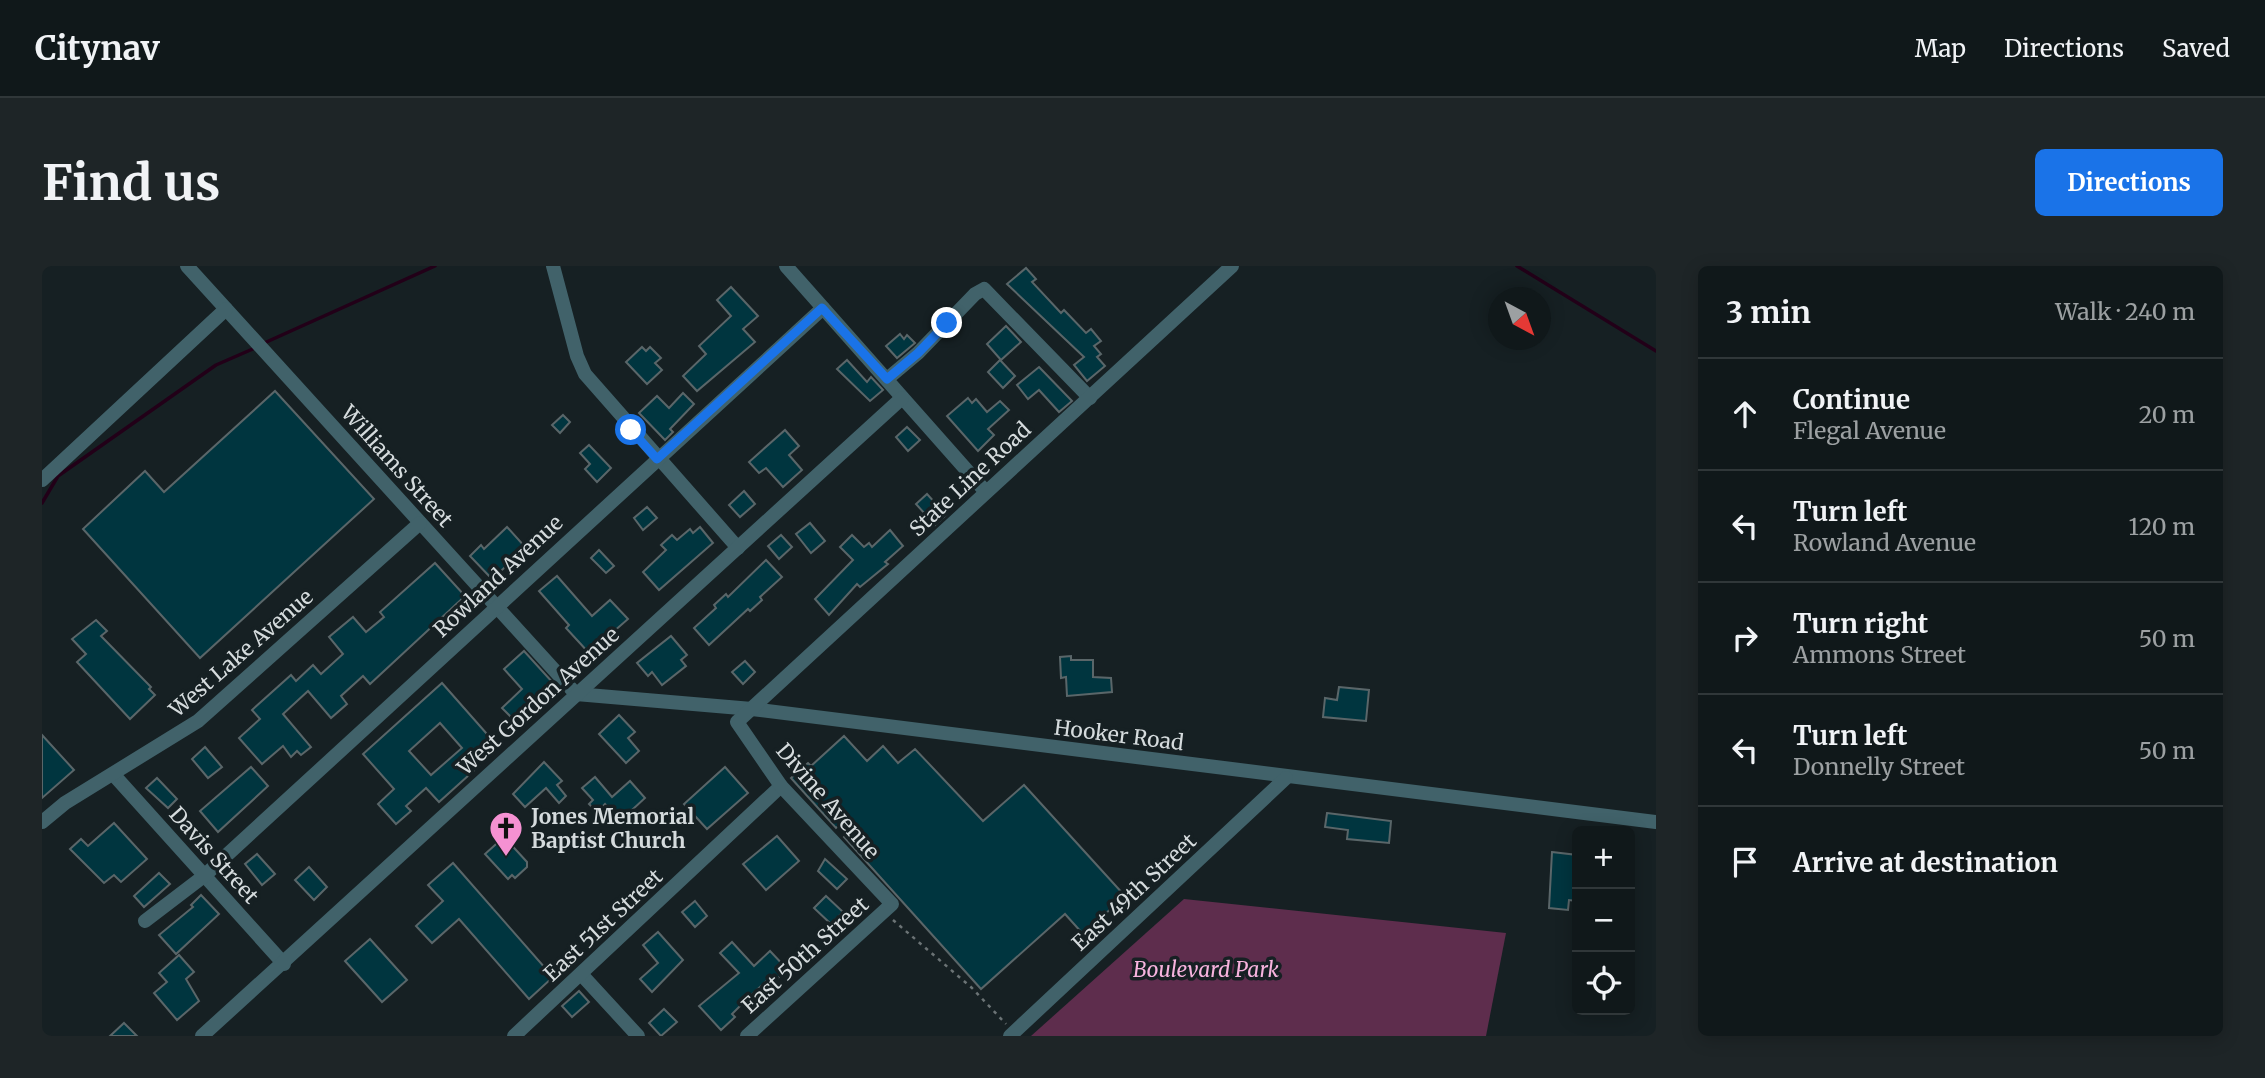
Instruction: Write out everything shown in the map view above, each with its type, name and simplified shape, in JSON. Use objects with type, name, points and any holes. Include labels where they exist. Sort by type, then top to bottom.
[{"type":"street","name":"Williams Street","points":[[187,266],[576,694]]},
{"type":"street","points":[[552,266],[577,356],[585,374],[738,548]]},
{"type":"street","points":[[786,266],[986,492]]},
{"type":"street","name":"State Line Road","points":[[737,722],[1232,266]]},
{"type":"street","points":[[887,379],[918,353],[975,294],[984,289],[1090,398]]},
{"type":"street","name":"Rowland Avenue","points":[[145,921],[204,876],[822,308]]},
{"type":"street","points":[[42,481],[226,309]]},
{"type":"street","name":"West Gordon Avenue","points":[[202,1036],[902,398]]},
{"type":"street","name":"West Lake Avenue","points":[[42,822],[65,803],[187,729],[228,697],[420,523]]},
{"type":"street","name":"Hooker Road","points":[[576,694],[752,709],[1286,778],[1656,822]]},
{"type":"street","name":"Divine Avenue","points":[[737,722],[781,786],[891,904]]},
{"type":"street","name":"Davis Street","points":[[113,775],[284,964]]},
{"type":"street","name":"East 49th Street","points":[[1012,1034],[1286,778]]},
{"type":"street","name":"East 51st Street","points":[[514,1036],[781,786]]},
{"type":"street","name":"East 50th Street","points":[[747,1036],[891,904]]},
{"type":"street","points":[[581,974],[638,1036]]},
{"type":"path","points":[[880,915],[911,933],[972,988],[1012,1034]]},
{"type":"green space","name":"Boulevard Park","points":[[1184,899],[1506,933],[1486,1036],[1031,1036]]},
{"type":"building","points":[[1026,268],[1036,279],[1032,282],[1061,313],[1064,310],[1086,333],[1091,329],[1101,341],[1094,346],[1101,354],[1097,357],[1105,366],[1087,381],[1074,365],[1084,357],[1007,284]]},
{"type":"building","points":[[731,287],[758,316],[743,329],[755,342],[697,391],[683,376],[706,354],[699,346],[731,316],[717,300]]},
{"type":"building","points":[[1006,326],[1021,342],[1001,360],[987,344]]},
{"type":"building","points":[[900,334],[904,339],[907,335],[915,343],[897,358],[886,346]]},
{"type":"building","points":[[642,347],[646,351],[650,347],[661,358],[655,363],[662,370],[647,384],[626,362]]},
{"type":"building","points":[[847,360],[867,382],[871,377],[883,390],[870,401],[837,369]]},
{"type":"building","points":[[1000,360],[1015,376],[1003,388],[988,372]]},
{"type":"building","points":[[1039,367],[1072,401],[1059,412],[1039,390],[1028,399],[1017,385]]},
{"type":"building","points":[[275,391],[374,499],[200,658],[83,529],[145,471],[164,492]]},
{"type":"building","points":[[683,393],[694,404],[670,429],[673,432],[665,440],[639,413],[657,396],[669,408]]},
{"type":"building","points":[[968,398],[972,403],[976,399],[987,412],[1000,401],[1009,410],[988,429],[994,435],[978,451],[947,416]]},
{"type":"building","points":[[563,415],[570,422],[560,433],[552,425]]},
{"type":"building","points":[[907,427],[920,440],[908,451],[896,437]]},
{"type":"building","points":[[785,430],[799,446],[789,455],[802,470],[783,487],[766,468],[759,473],[749,462]]},
{"type":"building","points":[[589,445],[611,468],[597,482],[585,469],[590,464],[580,453]]},
{"type":"building","points":[[744,491],[755,504],[740,517],[729,505]]},
{"type":"building","points":[[927,494],[946,515],[935,525],[916,504]]},
{"type":"building","points":[[647,507],[657,518],[643,530],[634,518]]},
{"type":"building","points":[[810,523],[825,541],[811,553],[796,534]]},
{"type":"building","points":[[507,527],[526,548],[492,579],[470,556],[481,545],[484,549]]},
{"type":"building","points":[[700,527],[713,543],[659,590],[643,572],[666,550],[661,545],[672,535],[677,540],[690,529],[693,533]]},
{"type":"building","points":[[890,530],[903,546],[885,562],[888,564],[860,587],[857,584],[829,615],[815,599],[853,560],[840,547],[852,535],[864,547],[869,543],[872,547]]},
{"type":"building","points":[[781,535],[792,547],[779,559],[768,546]]},
{"type":"building","points":[[599,550],[614,566],[606,573],[591,558]]},
{"type":"building","points":[[766,560],[782,577],[760,597],[762,600],[750,611],[748,609],[709,645],[694,628],[716,608],[714,605],[726,594],[728,597]]},
{"type":"building","points":[[435,563],[465,596],[370,684],[363,676],[341,696],[347,704],[331,718],[308,691],[283,714],[311,747],[301,755],[297,751],[291,757],[283,746],[262,764],[239,738],[260,719],[252,710],[291,675],[296,681],[313,665],[321,674],[343,654],[329,637],[353,617],[366,632],[384,617],[380,612]]},
{"type":"building","points":[[557,576],[592,616],[610,600],[628,619],[589,653],[566,628],[569,625],[539,591]]},
{"type":"building","points":[[96,620],[107,631],[101,636],[151,687],[149,689],[155,695],[130,719],[77,662],[86,654],[72,639]]},
{"type":"building","points":[[671,636],[687,655],[681,660],[686,666],[662,685],[652,672],[648,676],[637,663]]},
{"type":"building","points":[[524,651],[554,684],[514,720],[502,708],[522,689],[504,669]]},
{"type":"building","points":[[1071,656],[1071,660],[1093,660],[1093,677],[1111,678],[1112,692],[1067,696],[1066,677],[1061,678],[1060,657]]},
{"type":"building","points":[[745,661],[755,672],[743,684],[732,672]]},
{"type":"building","points":[[442,683],[494,742],[473,760],[479,766],[439,802],[426,788],[406,806],[411,811],[396,824],[378,804],[394,789],[363,754]],"holes":[[[440,723],[462,748],[431,775],[409,751]]]},
{"type":"building","points":[[1339,687],[1369,690],[1366,721],[1323,717],[1325,698],[1337,700]]},
{"type":"building","points":[[619,715],[635,732],[628,738],[639,751],[626,763],[599,734]]},
{"type":"building","points":[[42,735],[74,770],[42,798]]},
{"type":"building","points":[[844,736],[867,761],[883,746],[898,763],[915,749],[983,821],[1024,785],[1125,896],[1083,934],[1065,914],[981,989],[844,837],[853,828],[846,820],[836,828],[791,778],[808,763],[811,766]]},
{"type":"building","points":[[205,747],[222,767],[208,778],[192,759]]},
{"type":"building","points":[[544,762],[562,781],[557,785],[566,796],[559,803],[546,788],[525,807],[513,794]]},
{"type":"building","points":[[251,767],[268,786],[218,832],[200,811]]},
{"type":"building","points":[[725,767],[748,793],[707,829],[684,804]]},
{"type":"building","points":[[595,777],[612,797],[630,781],[645,798],[620,821],[605,804],[597,812],[589,804],[593,800],[582,788]]},
{"type":"building","points":[[157,778],[177,799],[168,808],[146,788]]},
{"type":"building","points":[[1327,813],[1391,821],[1389,843],[1347,839],[1348,830],[1325,827]]},
{"type":"building","points":[[114,823],[147,859],[121,882],[114,875],[104,883],[70,849],[81,839],[88,846]]},
{"type":"building","points":[[777,836],[799,861],[766,890],[743,864]]},
{"type":"building","name":"Jones Memorial Baptist Church","points":[[504,837],[527,862],[527,867],[515,878],[512,875],[508,879],[485,854]]},
{"type":"building","points":[[1552,852],[1572,854],[1572,900],[1569,900],[1568,910],[1549,908]]},
{"type":"building","points":[[257,854],[275,874],[262,885],[245,864]]},
{"type":"building","points":[[825,859],[847,879],[837,889],[818,871]]},
{"type":"building","points":[[453,863],[553,977],[529,999],[459,919],[432,943],[416,926],[443,901],[428,885]]},
{"type":"building","points":[[309,867],[327,887],[314,900],[295,880]]},
{"type":"building","points":[[159,873],[170,884],[144,907],[134,896]]},
{"type":"building","points":[[201,895],[219,914],[176,954],[159,935],[193,907],[191,905]]},
{"type":"building","points":[[826,896],[843,912],[831,924],[814,908]]},
{"type":"building","points":[[695,901],[707,916],[695,927],[682,912]]},
{"type":"building","points":[[658,932],[683,960],[652,992],[640,979],[658,963],[643,945]]},
{"type":"building","points":[[370,939],[407,980],[382,1002],[345,961]]},
{"type":"building","points":[[732,942],[754,966],[770,951],[787,969],[776,980],[772,976],[748,998],[732,1014],[735,1017],[721,1030],[699,1006],[739,973],[720,953]]},
{"type":"building","points":[[179,955],[194,972],[186,979],[199,1001],[177,1020],[154,993],[167,982],[159,973]]},
{"type":"building","points":[[579,991],[589,1002],[572,1017],[562,1006]]},
{"type":"building","points":[[664,1009],[677,1022],[661,1036],[649,1023]]},
{"type":"building","points":[[124,1023],[137,1036],[110,1036]]},
{"type":"waterway","points":[[262,344],[435,266]]},
{"type":"waterway","points":[[1517,266],[1656,351]]},
{"type":"waterway","points":[[42,503],[58,476],[216,365],[255,348]]},
{"type":"place","name":"Jones Memorial Baptist Church","points":[[506,858]]},
{"type":"route","points":[[631,430],[657,459],[822,308],[887,379],[930,342],[947,323]]}]
